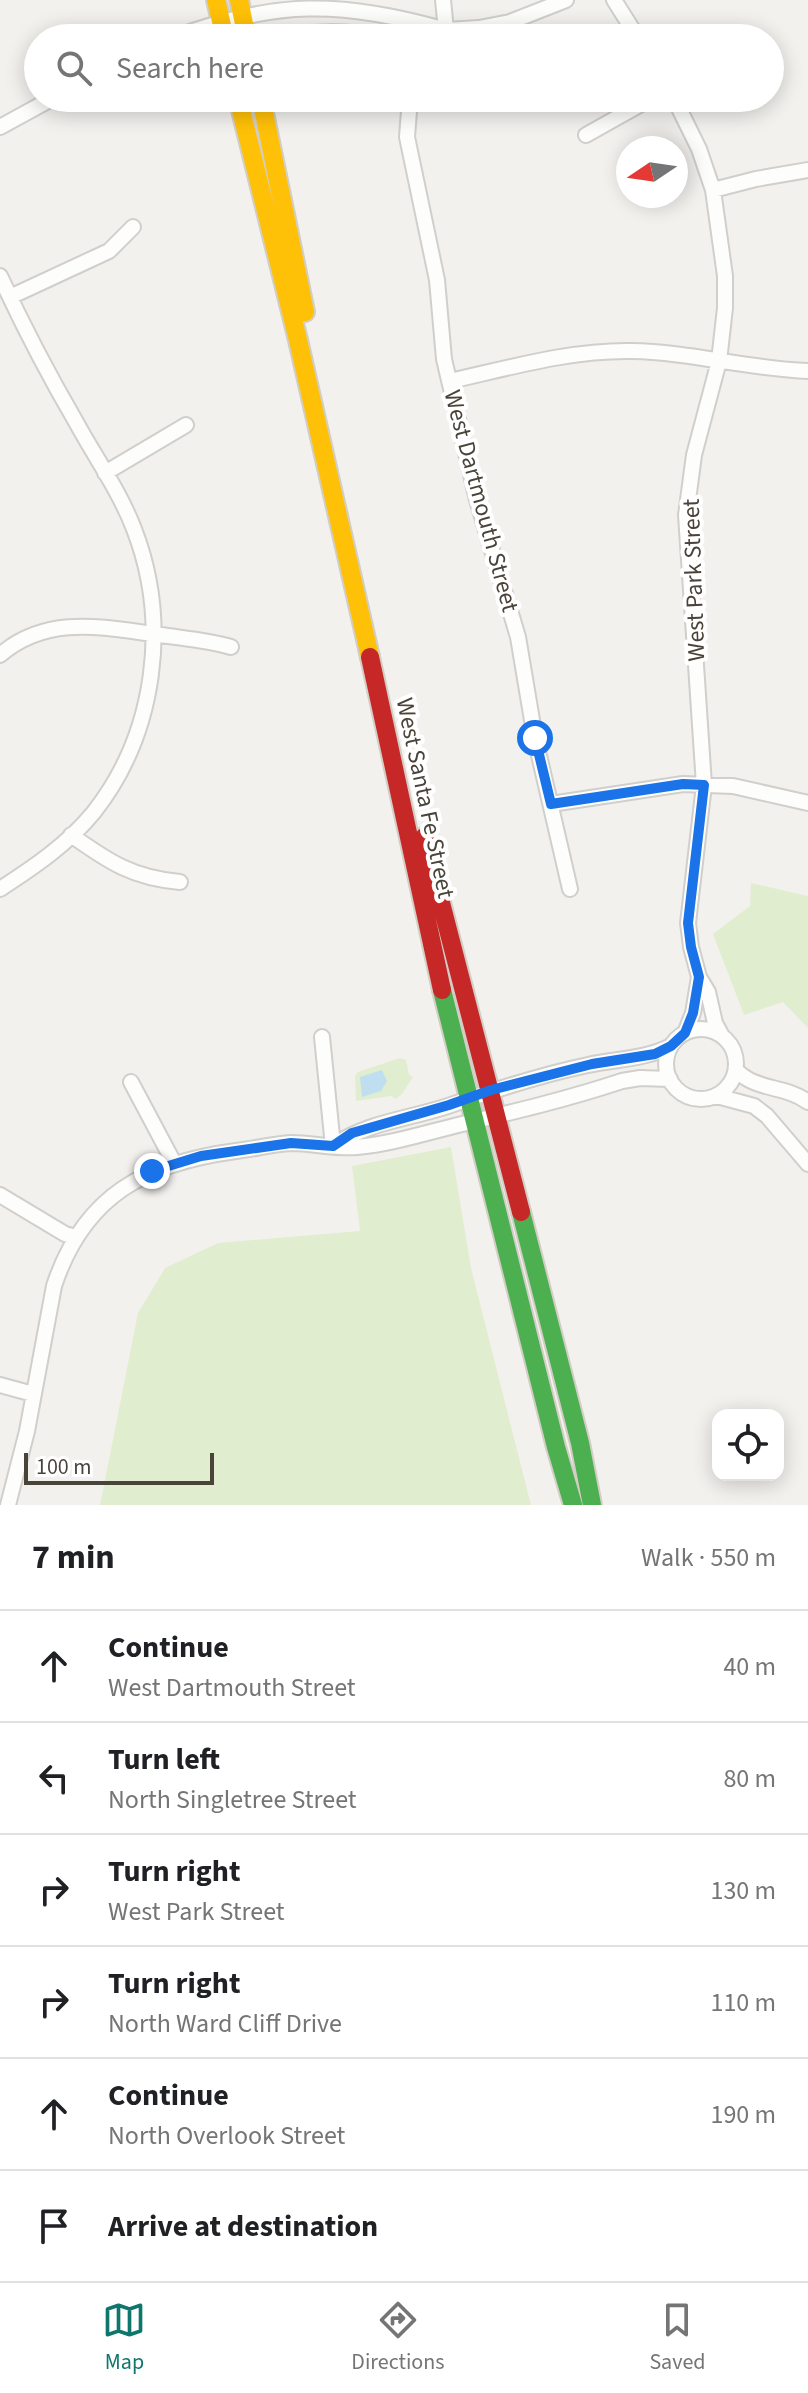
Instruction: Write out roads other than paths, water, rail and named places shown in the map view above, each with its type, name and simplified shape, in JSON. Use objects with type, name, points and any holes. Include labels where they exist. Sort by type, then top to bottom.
[{"type":"street","points":[[216,0],[222,24]]},
{"type":"street","points":[[443,0],[445,24]]},
{"type":"street","points":[[500,24],[566,0]]},
{"type":"street","points":[[614,0],[629,24]]},
{"type":"street","points":[[228,24],[240,8],[311,5],[353,6],[428,24]]},
{"type":"street","points":[[0,127],[27,112]]},
{"type":"street","name":"West Santa Fe Street","points":[[241,112],[302,355],[398,778],[436,962],[573,1505]]},
{"type":"street","name":"West Santa Fe Street","points":[[264,112],[310,337],[409,775],[580,1443],[592,1505]]},
{"type":"street","name":"West Dartmouth Street","points":[[409,112],[407,137],[411,166],[437,280],[442,341],[450,381],[477,500],[518,637],[535,738],[570,889]]},
{"type":"street","points":[[586,135],[627,112]]},
{"type":"street","name":"West Park Street","points":[[681,112],[699,149],[713,190],[725,276],[719,361],[694,455],[686,515],[704,785],[688,923],[699,977],[708,992],[715,1023],[722,1036]]},
{"type":"street","points":[[713,190],[808,170]]},
{"type":"street","points":[[10,297],[109,251],[133,227]]},
{"type":"street","points":[[0,276],[46,370],[134,527],[153,602],[154,634],[151,680],[135,737],[113,783],[93,812],[48,857],[0,889]]},
{"type":"street","points":[[450,381],[548,359],[603,352],[658,353],[768,369],[808,371]]},
{"type":"street","points":[[105,473],[186,425]]},
{"type":"street","points":[[0,655],[31,635],[71,625],[231,647]]},
{"type":"street","points":[[551,804],[683,784],[733,786],[808,803]]},
{"type":"street","points":[[71,835],[132,874],[152,880],[180,882]]},
{"type":"street","name":"West Park Street","points":[[685,1033],[693,1013],[699,977]]},
{"type":"street","points":[[333,1146],[352,1133],[491,1090],[578,1067],[655,1054],[671,1046],[685,1033],[702,1029],[722,1036],[732,1046],[736,1058],[736,1070],[726,1089],[717,1096]]},
{"type":"street","points":[[322,1037],[333,1146]]},
{"type":"street","points":[[671,1046],[667,1057],[670,1079],[685,1095],[695,1099],[717,1096],[754,1106],[767,1116],[808,1164]]},
{"type":"street","points":[[736,1070],[746,1081],[797,1094],[808,1102]]},
{"type":"street","points":[[8,1505],[27,1431],[61,1263],[76,1237],[112,1197],[152,1171],[201,1156],[291,1143],[356,1148],[475,1121],[622,1081],[670,1079]]},
{"type":"street","points":[[131,1082],[174,1163]]},
{"type":"street","points":[[0,1195],[65,1234],[76,1237]]},
{"type":"street","points":[[0,1385],[33,1394]]},
{"type":"water","points":[[382,1070],[387,1081],[381,1091],[362,1097],[360,1077]]}]
